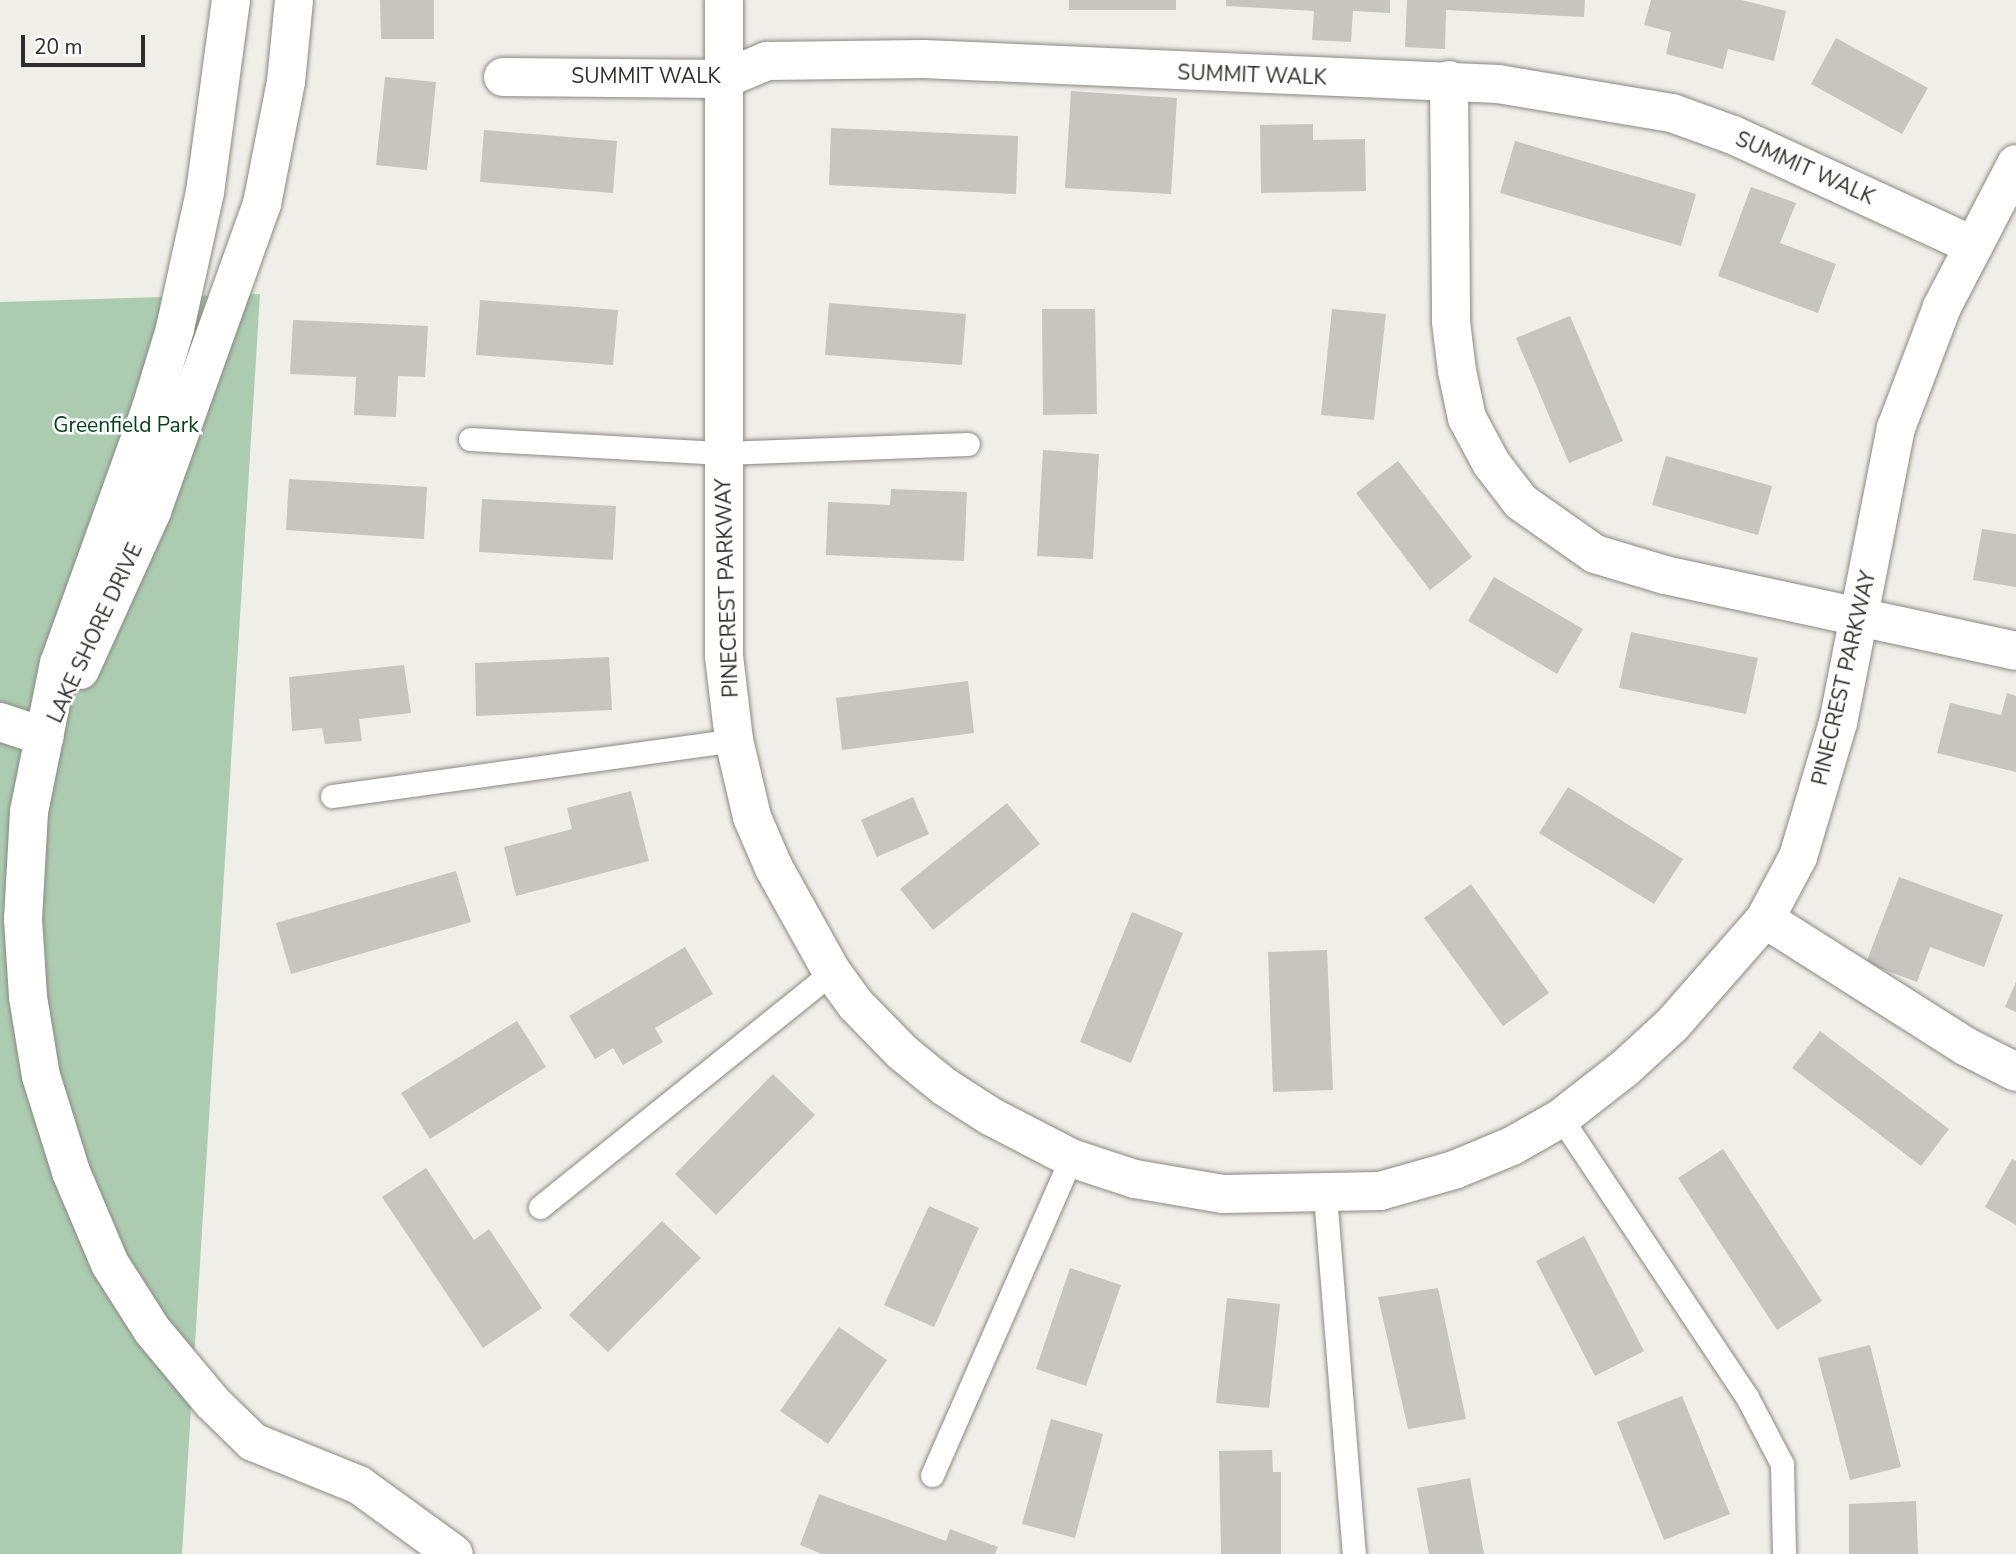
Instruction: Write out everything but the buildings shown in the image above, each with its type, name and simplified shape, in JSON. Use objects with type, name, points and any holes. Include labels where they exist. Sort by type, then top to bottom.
[{"type":"street","name":"LAKE SHORE DRIVE","points":[[45,737],[59,663],[151,408],[175,329],[205,192],[231,0]]},
{"type":"street","name":"LAKE SHORE DRIVE","points":[[45,737],[152,511],[218,336],[262,204],[275,147],[294,0]]},
{"type":"street","name":"PINECREST PARKWAY","points":[[724,0],[724,656],[734,740],[752,817],[774,868],[832,972],[884,1034],[945,1087],[990,1116],[1071,1158],[1135,1179],[1223,1194],[1325,1195],[1380,1191],[1454,1170],[1512,1146],[1561,1118],[1672,1025],[1765,919],[1798,857],[1821,785],[1896,428],[1942,307],[2016,164]]},
{"type":"street","name":"SUMMIT WALK","points":[[503,76],[724,79],[768,61],[923,59],[1449,80],[1624,102],[1672,113],[1733,135],[1973,246]]},
{"type":"street","points":[[1449,80],[1451,322],[1467,418],[1491,463],[1521,502],[1595,554],[1665,575],[1858,619],[2016,651]]},
{"type":"street","points":[[0,722],[45,737],[29,812],[23,919],[28,997],[41,1076],[63,1148],[110,1264],[152,1330],[212,1402],[253,1442],[359,1485],[454,1554]]},
{"type":"street","points":[[1765,919],[1965,1046],[2016,1072]]},
{"type":"lane","points":[[470,439],[723,453],[968,443]]},
{"type":"lane","points":[[332,796],[734,740]]},
{"type":"lane","points":[[540,1207],[832,972]]},
{"type":"lane","points":[[1561,1118],[1747,1397],[1782,1464],[1784,1554]]},
{"type":"lane","points":[[932,1475],[1071,1158]]},
{"type":"lane","points":[[1325,1195],[1354,1554]]},
{"type":"green space","name":"Greenfield Park","points":[[260,294],[182,1554],[0,1554],[0,302]]}]
